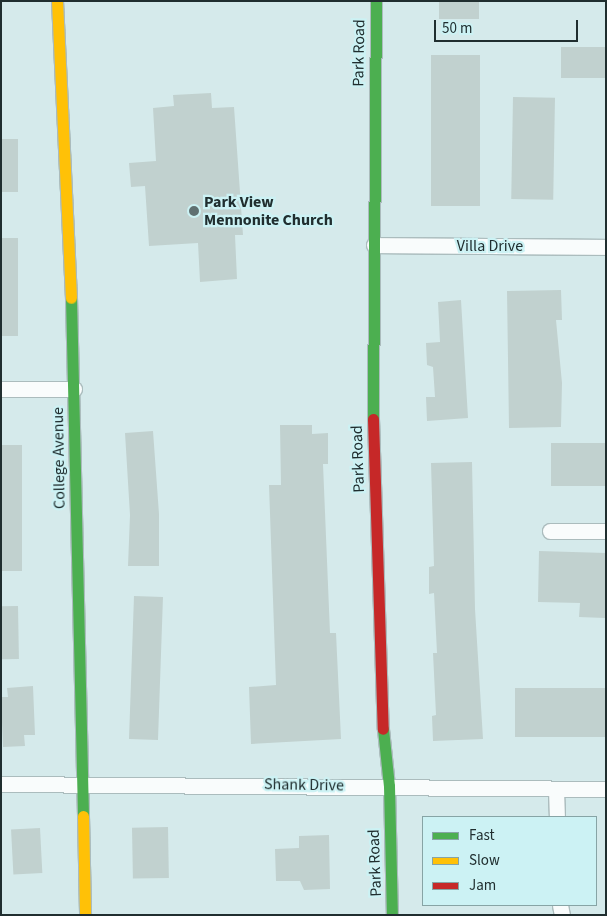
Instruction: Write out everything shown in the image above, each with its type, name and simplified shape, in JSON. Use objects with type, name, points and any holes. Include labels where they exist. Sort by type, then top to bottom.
[{"type":"street","name":"College Avenue","points":[[57,1],[74,389],[85,915]]},
{"type":"street","name":"Park Road","points":[[376,1],[373,407],[383,744],[389,786],[392,915]]},
{"type":"street","name":"Villa Drive","points":[[374,245],[606,247]]},
{"type":"street","points":[[1,389],[74,389]]},
{"type":"street","points":[[550,531],[606,531]]},
{"type":"street","name":"Shank Drive","points":[[1,784],[606,789]]},
{"type":"street","points":[[556,790],[557,816]]},
{"type":"building","points":[[439,1],[479,1],[479,19],[439,19]]},
{"type":"building","points":[[561,47],[606,47],[606,78],[561,78]]},
{"type":"building","points":[[431,55],[480,55],[480,206],[431,206]]},
{"type":"building","name":"Park View Mennonite Church","points":[[211,93],[212,108],[234,107],[243,235],[235,235],[237,279],[200,282],[198,243],[149,246],[145,186],[131,187],[129,163],[156,161],[153,108],[174,106],[173,95]]},
{"type":"building","points":[[513,97],[555,98],[553,200],[511,199]]},
{"type":"building","points":[[1,139],[18,139],[18,192],[1,192]]},
{"type":"building","points":[[1,238],[18,238],[18,336],[1,336]]},
{"type":"building","points":[[561,290],[562,320],[556,320],[562,383],[561,427],[509,428],[507,291]]},
{"type":"building","points":[[461,300],[468,418],[427,421],[426,397],[435,397],[433,367],[427,365],[426,343],[440,342],[438,302]]},
{"type":"building","points":[[280,425],[312,425],[312,434],[328,433],[328,464],[323,464],[330,633],[336,633],[341,739],[251,744],[249,687],[276,685],[269,485],[281,485]]},
{"type":"building","points":[[153,431],[159,514],[159,566],[128,566],[130,515],[125,433]]},
{"type":"building","points":[[551,443],[606,443],[606,486],[551,486]]},
{"type":"building","points":[[1,445],[22,445],[22,571],[1,571]]},
{"type":"building","points":[[472,462],[475,609],[483,739],[433,741],[432,716],[436,715],[433,653],[437,653],[434,593],[429,594],[429,567],[434,566],[431,463]]},
{"type":"building","points":[[539,551],[606,553],[605,618],[579,617],[580,603],[538,602]]},
{"type":"building","points":[[134,596],[163,597],[158,740],[129,739]]},
{"type":"building","points":[[1,606],[18,606],[19,659],[2,659]]},
{"type":"building","points":[[33,686],[35,735],[24,735],[25,746],[3,747],[1,697],[8,697],[7,688]]},
{"type":"building","points":[[515,688],[606,688],[606,737],[515,737]]},
{"type":"building","points":[[168,827],[169,878],[133,879],[132,828]]},
{"type":"building","points":[[40,828],[42,873],[13,874],[11,830]]},
{"type":"building","points":[[329,835],[330,889],[304,890],[300,881],[276,881],[275,849],[299,848],[299,836]]},
{"type":"traffic: fast","points":[[373,419],[376,1]]},
{"type":"traffic: fast","points":[[71,298],[83,816]]},
{"type":"traffic: fast","points":[[383,729],[389,786],[392,915]]},
{"type":"traffic: slow","points":[[57,1],[71,298]]},
{"type":"traffic: slow","points":[[83,816],[85,915]]},
{"type":"traffic: jam","points":[[373,419],[383,729]]},
{"type":"place","name":"Park View Mennonite Church","points":[[194,211]]}]
